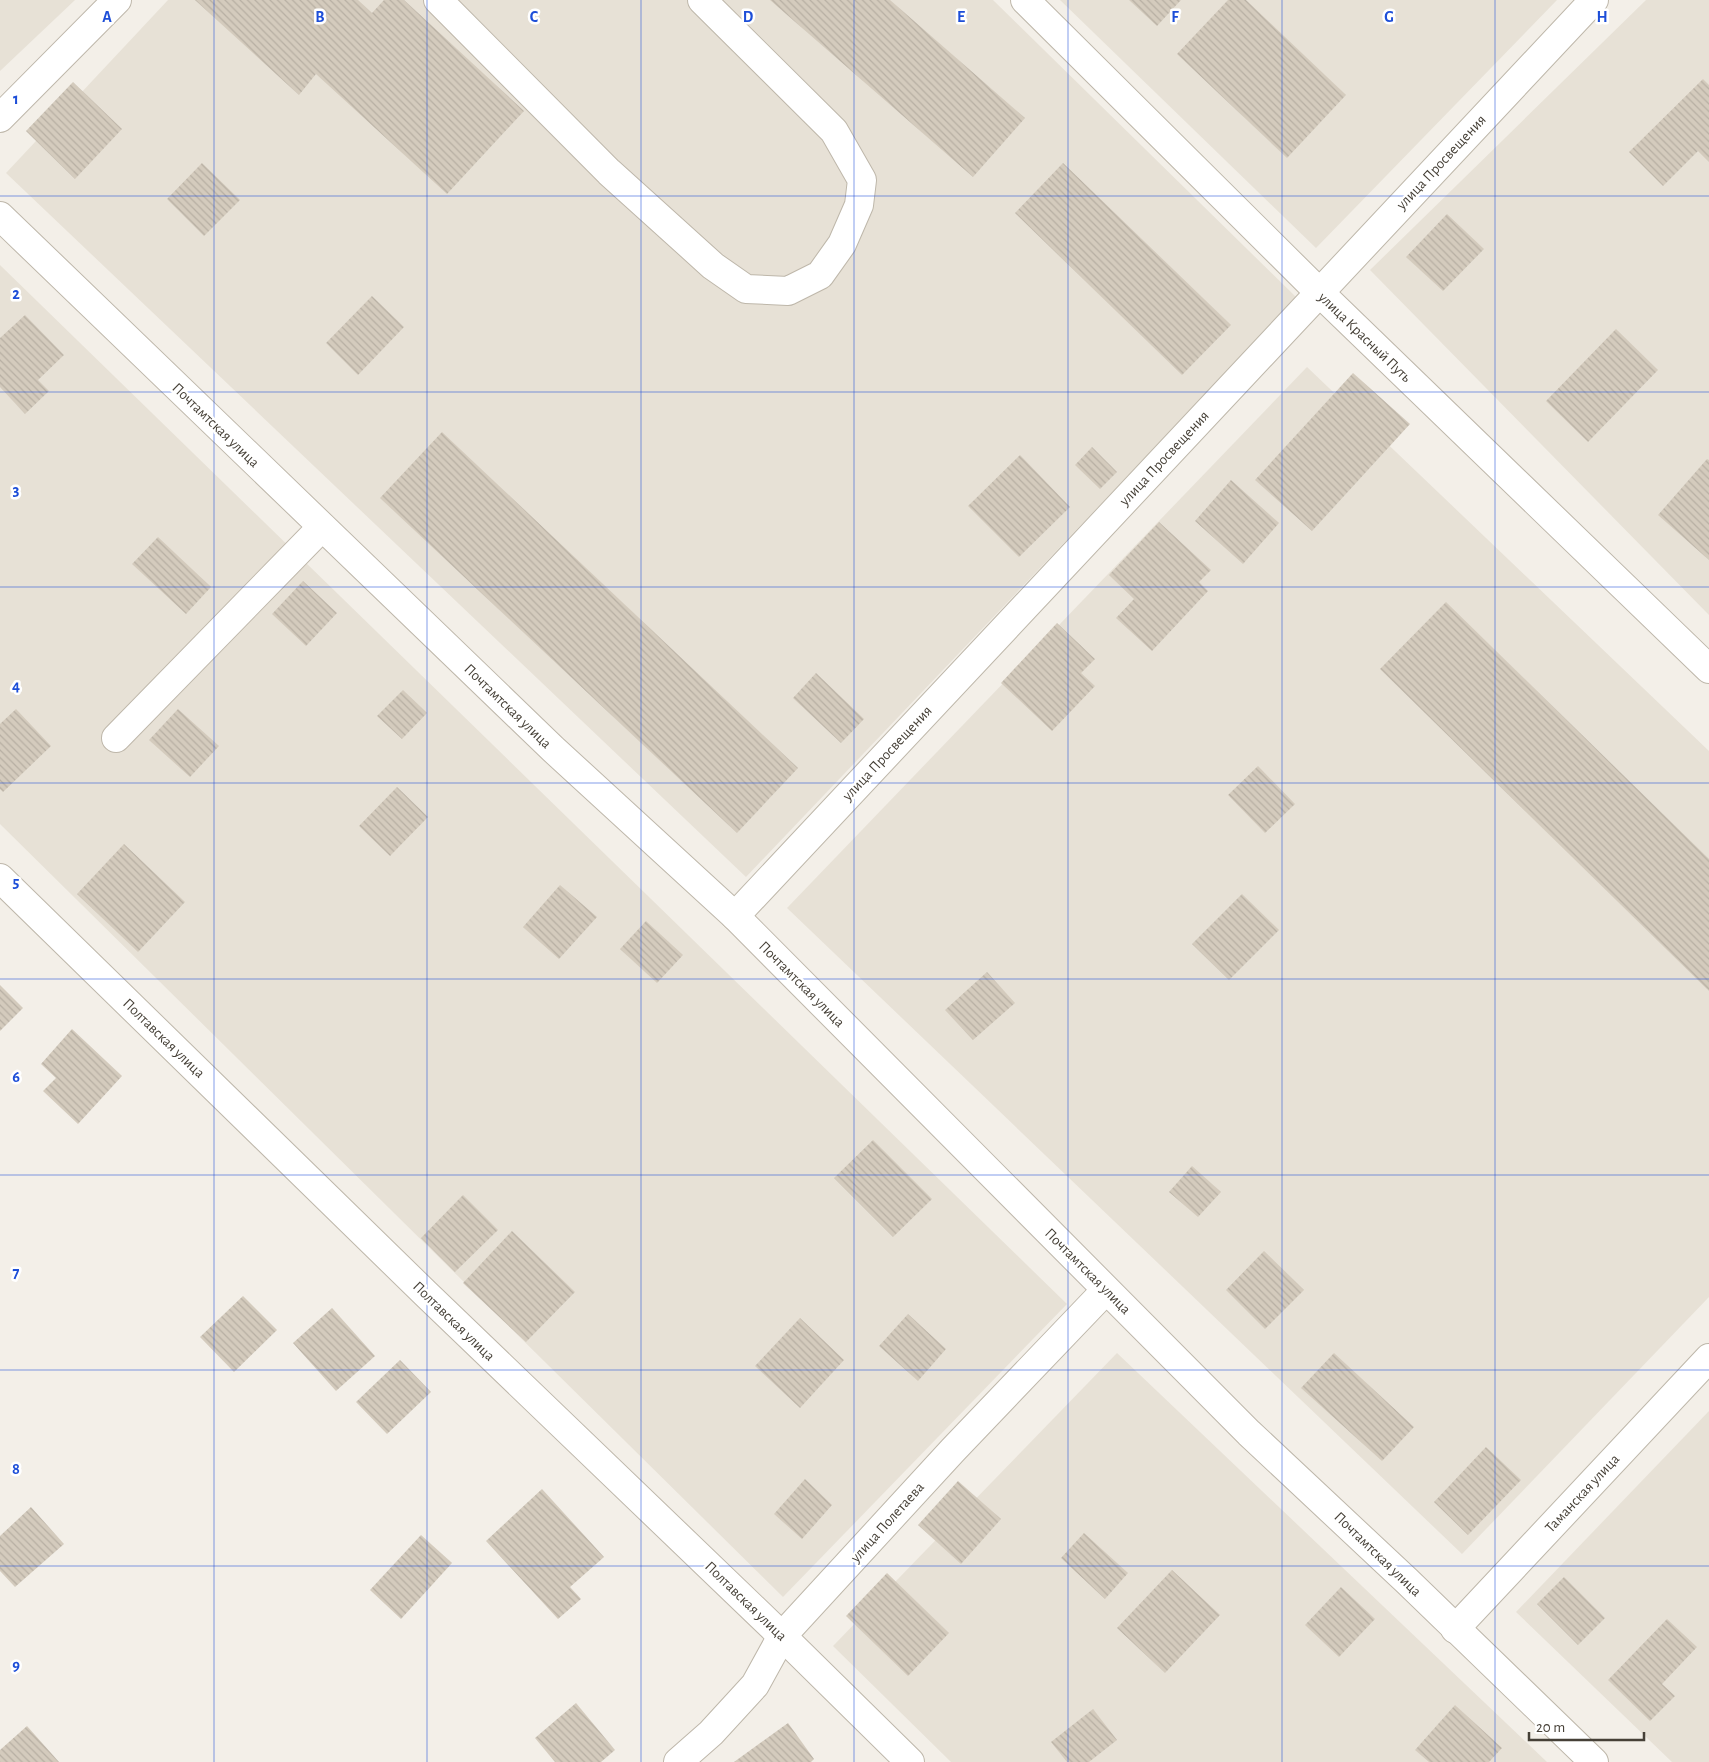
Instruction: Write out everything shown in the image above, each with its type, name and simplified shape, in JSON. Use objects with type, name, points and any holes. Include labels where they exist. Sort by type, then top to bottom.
[{"type":"street","points":[[0,118],[118,0]]},
{"type":"street","points":[[438,0],[609,172],[713,266],[746,289],[788,291],[820,275],[842,244],[859,205],[862,180],[834,131],[702,0]]},
{"type":"street","name":"улица Красный Путь","points":[[1025,0],[1319,292],[1709,669]]},
{"type":"street","name":"улица Просвещения","points":[[735,916],[1594,0]]},
{"type":"street","name":"Почтамтская улица","points":[[0,216],[553,749],[735,916],[1249,1433],[1407,1581],[1594,1762]]},
{"type":"street","points":[[116,738],[322,527]]},
{"type":"street","name":"Полтавская улица","points":[[0,878],[425,1293],[782,1636],[910,1762]]},
{"type":"street","name":"улица Полетаева","points":[[678,1762],[711,1733],[755,1685],[782,1636],[953,1450],[1106,1290]]},
{"type":"street","name":"Таманская улица","points":[[1455,1629],[1709,1358]]},
{"type":"shaded area","points":[[0,0],[75,0],[0,71]]},
{"type":"shaded area","points":[[168,0],[993,0],[1297,298],[746,877],[6,173]]},
{"type":"shaded area","points":[[1060,0],[1557,0],[1316,248]]},
{"type":"shaded area","points":[[1646,0],[1709,0],[1709,615],[1370,270]]},
{"type":"shaded area","points":[[0,265],[1067,1304],[783,1597],[0,824]]},
{"type":"shaded area","points":[[1307,367],[1709,751],[1709,1297],[1462,1554],[787,908]]},
{"type":"shaded area","points":[[1117,1353],[1547,1762],[951,1762],[833,1646]]},
{"type":"shaded area","points":[[1709,1411],[1709,1762],[1672,1762],[1516,1612]]},
{"type":"building","points":[[195,0],[358,0],[372,13],[384,0],[404,0],[524,111],[447,194],[316,74],[299,95]]},
{"type":"building","points":[[770,0],[890,0],[1025,118],[973,177]]},
{"type":"building","points":[[1129,0],[1181,0],[1157,26]]},
{"type":"building","points":[[1228,0],[1246,0],[1346,95],[1287,158],[1177,54]]},
{"type":"building","points":[[1703,79],[1709,85],[1709,162],[1698,151],[1663,186],[1629,152]]},
{"type":"building","points":[[73,82],[122,129],[75,179],[26,131]]},
{"type":"building","points":[[202,163],[240,200],[204,236],[167,199]]},
{"type":"building","points":[[1063,163],[1231,325],[1182,375],[1015,213]]},
{"type":"building","points":[[1447,214],[1484,249],[1443,291],[1406,257]]},
{"type":"building","points":[[372,296],[404,327],[358,375],[326,343]]},
{"type":"building","points":[[25,315],[64,355],[38,380],[49,391],[25,414],[0,387],[0,338]]},
{"type":"building","points":[[1616,329],[1658,370],[1588,442],[1546,401]]},
{"type":"building","points":[[1353,373],[1410,424],[1312,531],[1255,480]]},
{"type":"building","points":[[442,432],[798,768],[737,833],[380,498]]},
{"type":"building","points":[[1092,447],[1117,472],[1100,489],[1075,465]]},
{"type":"building","points":[[1020,455],[1070,507],[1019,557],[968,506]]},
{"type":"building","points":[[1707,459],[1709,460],[1709,560],[1658,515]]},
{"type":"building","points":[[1231,480],[1279,523],[1243,564],[1195,521]]},
{"type":"building","points":[[1159,522],[1211,570],[1199,582],[1208,591],[1152,651],[1116,618],[1134,599],[1109,575]]},
{"type":"building","points":[[158,537],[211,587],[186,614],[132,564]]},
{"type":"building","points":[[303,581],[337,613],[306,646],[272,614]]},
{"type":"building","points":[[1446,602],[1709,859],[1709,991],[1380,669]]},
{"type":"building","points":[[1057,623],[1095,659],[1081,673],[1095,686],[1052,731],[1001,683]]},
{"type":"building","points":[[816,673],[864,719],[841,743],[793,698]]},
{"type":"building","points":[[403,690],[427,713],[402,739],[377,716]]},
{"type":"building","points":[[16,709],[51,746],[3,792],[0,789],[0,724]]},
{"type":"building","points":[[178,709],[219,746],[190,777],[149,740]]},
{"type":"building","points":[[1258,766],[1295,804],[1265,833],[1228,795]]},
{"type":"building","points":[[397,787],[428,817],[390,856],[359,826]]},
{"type":"building","points":[[124,844],[185,902],[138,952],[77,894]]},
{"type":"building","points":[[560,885],[597,917],[559,959],[523,927]]},
{"type":"building","points":[[1242,894],[1279,930],[1229,980],[1192,944]]},
{"type":"building","points":[[646,921],[683,955],[657,983],[620,949]]},
{"type":"building","points":[[987,972],[1015,1003],[973,1040],[945,1010]]},
{"type":"building","points":[[0,985],[23,1008],[0,1031]]},
{"type":"building","points":[[72,1029],[122,1076],[78,1124],[43,1091],[56,1078],[41,1064]]},
{"type":"building","points":[[873,1140],[932,1199],[893,1237],[834,1178]]},
{"type":"building","points":[[1192,1166],[1221,1192],[1198,1217],[1169,1192]]},
{"type":"building","points":[[463,1195],[498,1230],[455,1272],[421,1238]]},
{"type":"building","points":[[512,1231],[575,1292],[526,1342],[463,1283]]},
{"type":"building","points":[[1264,1251],[1304,1290],[1265,1329],[1226,1290]]},
{"type":"building","points":[[243,1296],[277,1330],[234,1372],[200,1337]]},
{"type":"building","points":[[332,1308],[375,1356],[336,1391],[293,1343]]},
{"type":"building","points":[[908,1314],[946,1349],[918,1381],[879,1346]]},
{"type":"building","points":[[800,1318],[844,1360],[800,1408],[755,1366]]},
{"type":"building","points":[[1334,1353],[1414,1427],[1382,1461],[1301,1388]]},
{"type":"building","points":[[400,1360],[431,1392],[387,1434],[356,1402]]},
{"type":"building","points":[[1486,1447],[1521,1480],[1468,1535],[1434,1502]]},
{"type":"building","points":[[805,1479],[832,1505],[802,1539],[774,1514]]},
{"type":"building","points":[[958,1481],[1001,1519],[961,1564],[918,1525]]},
{"type":"building","points":[[542,1489],[604,1557],[570,1587],[581,1599],[558,1619],[486,1541]]},
{"type":"building","points":[[31,1507],[64,1544],[15,1587],[0,1571],[0,1536]]},
{"type":"building","points":[[1084,1533],[1128,1573],[1105,1599],[1061,1558]]},
{"type":"building","points":[[421,1535],[452,1563],[401,1619],[370,1590]]},
{"type":"building","points":[[1172,1570],[1220,1615],[1165,1673],[1117,1628]]},
{"type":"building","points":[[887,1573],[949,1633],[908,1676],[846,1616]]},
{"type":"building","points":[[1564,1577],[1605,1618],[1578,1645],[1537,1604]]},
{"type":"building","points":[[1341,1587],[1375,1619],[1339,1657],[1305,1625]]},
{"type":"building","points":[[1667,1619],[1697,1647],[1662,1684],[1675,1696],[1650,1721],[1608,1680]]},
{"type":"building","points":[[576,1703],[615,1750],[601,1762],[555,1762],[535,1738]]},
{"type":"building","points":[[1455,1705],[1502,1748],[1489,1762],[1429,1762],[1415,1750]]},
{"type":"building","points":[[1093,1709],[1117,1740],[1089,1762],[1067,1762],[1051,1742]]},
{"type":"building","points":[[788,1723],[814,1759],[811,1762],[734,1762]]},
{"type":"building","points":[[27,1726],[59,1762],[0,1762],[0,1750]]}]
